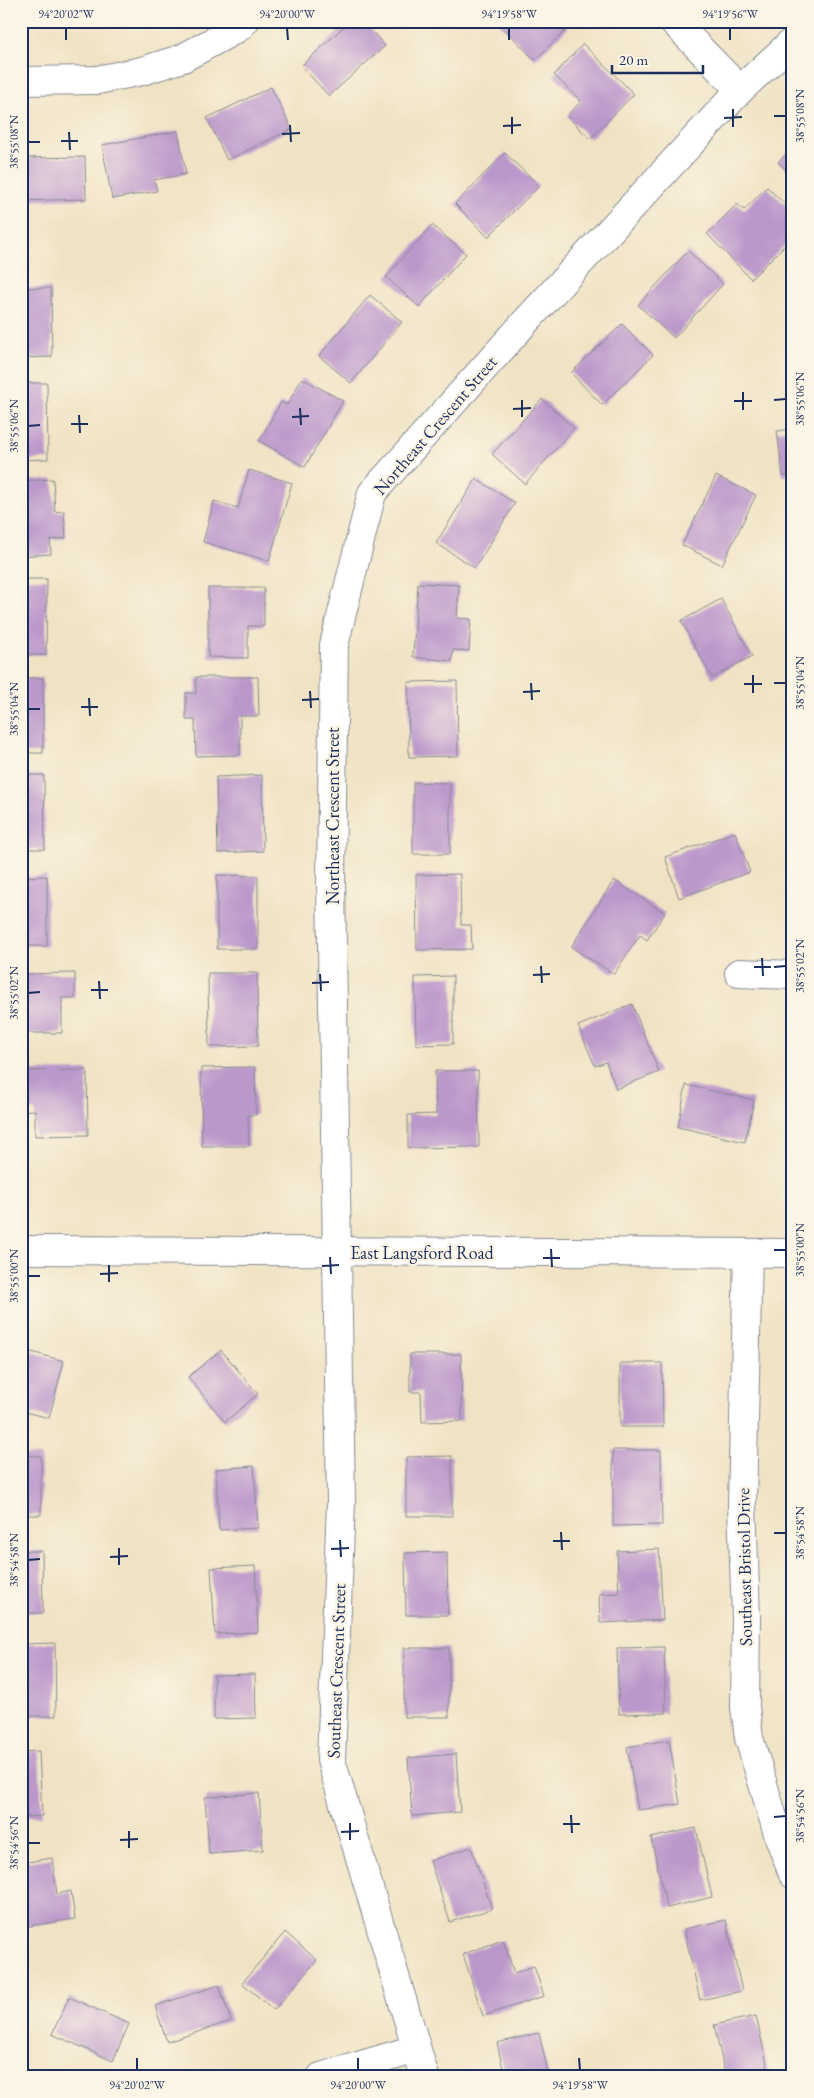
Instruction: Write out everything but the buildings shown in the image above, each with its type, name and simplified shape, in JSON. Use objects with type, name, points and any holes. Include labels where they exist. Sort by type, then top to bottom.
[{"type":"street","points":[[21,81],[97,80],[142,70],[183,58],[238,28],[245,21]]},
{"type":"street","points":[[673,21],[740,90]]},
{"type":"street","name":"Northeast Crescent Street","points":[[338,1251],[332,883],[334,645],[372,493],[528,319],[740,90],[793,41]]},
{"type":"street","points":[[739,973],[793,975]]},
{"type":"street","name":"East Langsford Road","points":[[21,1250],[793,1253]]},
{"type":"street","name":"Southeast Crescent Street","points":[[338,1251],[341,1502],[331,1760],[425,2077]]},
{"type":"street","name":"Southeast Bristol Drive","points":[[748,1253],[742,1504],[746,1618],[745,1708],[749,1738],[779,1837],[793,1874]]},
{"type":"street","points":[[321,2077],[416,2048]]}]
